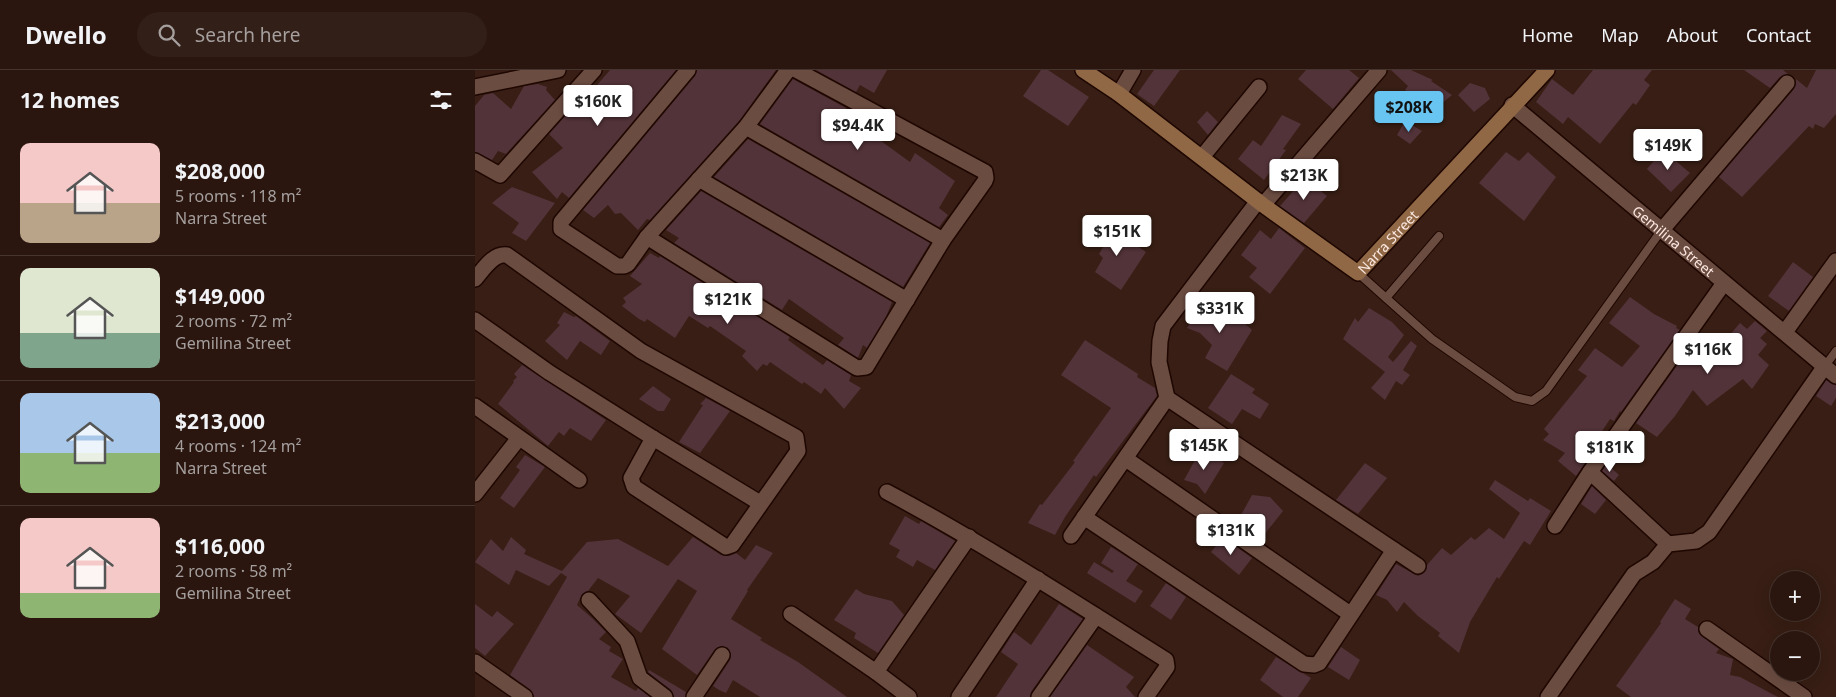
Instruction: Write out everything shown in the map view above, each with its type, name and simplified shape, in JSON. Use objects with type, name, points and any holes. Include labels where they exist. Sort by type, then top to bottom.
[{"type":"street","points":[[475,87],[558,70]]},
{"type":"street","points":[[475,161],[500,175],[594,70]]},
{"type":"street","points":[[688,70],[568,211],[560,225],[561,229],[621,267],[628,264],[647,237],[746,127],[788,70]]},
{"type":"street","points":[[647,237],[857,368],[866,367],[943,240],[985,181],[985,172],[796,70]]},
{"type":"street","name":"Narra Street","points":[[1083,70],[1119,94],[1260,203],[1358,273],[1512,105],[1547,70]]},
{"type":"street","points":[[1119,94],[1133,70]]},
{"type":"street","points":[[1379,70],[1260,203],[1163,326],[1159,362],[1167,398],[1418,566]]},
{"type":"street","points":[[1661,231],[1787,83]]},
{"type":"street","points":[[1202,157],[1259,87]]},
{"type":"street","name":"Gemilina Street","points":[[1512,105],[1831,371]]},
{"type":"street","points":[[746,127],[943,240]]},
{"type":"street","points":[[699,179],[907,300]]},
{"type":"street","points":[[475,279],[495,257],[501,254],[507,255],[641,351],[796,437],[797,451],[732,545],[726,547],[634,487],[631,478],[653,438]]},
{"type":"street","points":[[1785,332],[1836,261]]},
{"type":"street","points":[[1555,526],[1590,472],[1724,283]]},
{"type":"street","points":[[475,320],[551,373],[760,503]]},
{"type":"street","points":[[1548,697],[1634,574],[1653,562],[1668,544],[1696,541],[1709,532],[1831,371]]},
{"type":"street","points":[[1071,536],[1167,398]]},
{"type":"street","points":[[475,406],[579,480]]},
{"type":"street","points":[[475,494],[519,438]]},
{"type":"street","points":[[1126,459],[1350,614]]},
{"type":"street","points":[[1590,472],[1668,544]]},
{"type":"street","points":[[887,492],[969,537],[1166,660],[1167,667],[1146,697]]},
{"type":"street","points":[[1084,517],[1304,664],[1315,665],[1319,662],[1394,550]]},
{"type":"street","points":[[876,672],[969,537]]},
{"type":"street","points":[[959,697],[1038,579]]},
{"type":"street","points":[[589,600],[627,640],[640,678],[665,697]]},
{"type":"street","points":[[791,614],[909,697]]},
{"type":"street","points":[[1039,697],[1096,616]]},
{"type":"street","points":[[1707,629],[1804,697]]},
{"type":"street","points":[[694,697],[722,654]]},
{"type":"street","points":[[475,662],[525,697]]},
{"type":"lane","points":[[1358,273],[1432,339],[1515,397],[1533,402],[1546,391],[1661,231]]},
{"type":"lane","points":[[1386,298],[1439,236]]},
{"type":"lane","points":[[1831,371],[1836,351]]},
{"type":"building","points":[[610,70],[676,70],[569,198],[562,192],[557,199],[532,172],[563,148],[549,134],[568,113],[569,115],[585,99]]},
{"type":"building","points":[[697,70],[776,70],[739,121],[650,220],[647,219],[638,230],[621,213],[615,214],[608,205],[594,218],[583,210],[695,76]]},
{"type":"building","points":[[816,70],[887,70],[874,93],[860,85],[856,92]]},
{"type":"building","points":[[1041,70],[1048,70],[1089,97],[1068,126],[1023,96]]},
{"type":"building","points":[[1154,70],[1180,70],[1154,106],[1137,94]]},
{"type":"building","points":[[1306,70],[1349,70],[1359,78],[1333,109],[1298,79]]},
{"type":"building","points":[[1391,70],[1411,70],[1433,80],[1431,81],[1452,95],[1440,105],[1423,94],[1418,101],[1405,90],[1408,86]]},
{"type":"building","points":[[1593,70],[1652,70],[1644,80],[1650,85],[1636,105],[1633,103],[1600,144],[1568,117],[1563,124],[1536,102],[1552,79],[1573,95]]},
{"type":"building","points":[[1744,70],[1783,70],[1788,74],[1780,77],[1770,88]]},
{"type":"building","points":[[1816,70],[1836,70],[1836,114],[1824,128],[1815,124],[1813,129],[1809,126],[1742,197],[1719,177],[1794,89],[1796,79],[1807,88]]},
{"type":"building","points":[[793,79],[846,108],[843,113],[862,121],[859,125],[910,162],[915,153],[955,181],[939,208],[948,215],[939,227],[760,124]]},
{"type":"building","points":[[1470,83],[1485,88],[1490,99],[1474,112],[1458,95]]},
{"type":"building","points":[[538,84],[547,87],[546,90],[555,100],[506,154],[498,151],[492,160],[475,152],[475,106],[484,95],[493,93],[511,109],[524,86]]},
{"type":"building","points":[[1207,111],[1218,122],[1208,135],[1197,122]]},
{"type":"building","points":[[1282,115],[1301,124],[1283,149],[1286,150],[1264,180],[1238,159],[1253,140],[1261,146]]},
{"type":"building","points":[[1405,121],[1422,131],[1410,144],[1397,135]]},
{"type":"building","points":[[748,139],[930,243],[903,287],[714,177]]},
{"type":"building","points":[[1663,150],[1690,173],[1671,192],[1647,169]]},
{"type":"building","points":[[1506,152],[1519,161],[1528,152],[1556,177],[1524,221],[1479,183]]},
{"type":"building","points":[[1305,178],[1327,196],[1304,223],[1280,206]]},
{"type":"building","points":[[512,187],[555,203],[526,241],[512,233],[519,223],[492,203]]},
{"type":"building","points":[[701,191],[892,302],[886,317],[867,348],[863,345],[858,358],[838,345],[844,338],[789,299],[782,310],[674,243],[679,238],[666,230]]},
{"type":"building","points":[[1103,223],[1146,252],[1121,290],[1095,272],[1103,258],[1099,254],[1105,244],[1094,236]]},
{"type":"building","points":[[1279,228],[1305,248],[1270,294],[1249,277],[1257,268],[1241,255],[1260,230],[1271,239]]},
{"type":"building","points":[[650,253],[659,258],[660,256],[790,337],[788,340],[823,365],[827,360],[851,375],[849,381],[861,388],[844,409],[825,388],[821,394],[804,382],[802,384],[770,362],[767,366],[763,364],[757,371],[742,356],[746,351],[710,326],[708,328],[689,316],[675,338],[647,319],[645,322],[639,319],[622,306],[626,302],[623,298],[642,284],[630,276]]},
{"type":"building","points":[[1793,262],[1813,277],[1789,311],[1768,296]]},
{"type":"building","points":[[1630,297],[1654,314],[1677,326],[1676,328],[1680,330],[1614,421],[1610,419],[1591,448],[1594,451],[1576,476],[1558,461],[1565,453],[1543,440],[1549,434],[1544,429],[1587,376],[1578,370],[1595,348],[1622,367],[1640,346],[1609,323]]},
{"type":"building","points":[[1207,300],[1221,308],[1231,318],[1242,321],[1252,330],[1227,371],[1205,358],[1212,345],[1200,333],[1187,328]]},
{"type":"building","points":[[1369,308],[1392,322],[1404,335],[1388,357],[1393,362],[1411,341],[1417,346],[1403,370],[1410,375],[1402,385],[1396,381],[1385,400],[1371,388],[1385,372],[1343,339],[1355,318],[1358,322]]},
{"type":"building","points":[[564,312],[574,317],[576,316],[610,341],[601,355],[580,341],[567,360],[545,341],[560,325],[557,323]]},
{"type":"building","points":[[1755,321],[1767,331],[1760,338],[1767,344],[1758,355],[1769,365],[1752,389],[1743,379],[1707,406],[1693,390],[1675,416],[1657,437],[1636,423],[1696,339],[1717,350],[1740,323],[1747,329]]},
{"type":"building","points":[[1085,340],[1138,374],[1137,377],[1155,388],[1157,396],[1096,477],[1094,475],[1055,535],[1028,523],[1040,504],[1042,505],[1075,462],[1073,461],[1111,408],[1061,375]]},
{"type":"building","points":[[522,365],[606,420],[591,441],[570,428],[564,436],[559,432],[548,446],[498,404],[517,377],[514,374]]},
{"type":"building","points":[[1231,374],[1255,389],[1252,393],[1269,404],[1260,419],[1242,409],[1232,424],[1208,408]]},
{"type":"building","points":[[1826,380],[1836,385],[1836,398],[1831,406],[1816,396]]},
{"type":"building","points":[[653,386],[671,399],[664,411],[658,411],[639,399]]},
{"type":"building","points":[[706,398],[730,411],[700,453],[679,442],[703,405],[700,404]]},
{"type":"building","points":[[1200,451],[1213,455],[1224,463],[1205,494],[1197,484],[1184,480]]},
{"type":"building","points":[[525,455],[545,467],[514,508],[500,498],[520,470],[516,467]]},
{"type":"building","points":[[1365,463],[1387,478],[1358,514],[1336,500]]},
{"type":"building","points":[[1607,464],[1619,475],[1614,481],[1602,471]]},
{"type":"building","points":[[1495,480],[1528,501],[1530,498],[1551,511],[1530,545],[1524,541],[1499,579],[1497,577],[1470,622],[1459,653],[1438,636],[1440,633],[1404,602],[1397,612],[1387,600],[1376,595],[1396,564],[1418,576],[1425,572],[1427,565],[1442,548],[1451,555],[1471,537],[1475,540],[1489,528],[1504,539],[1520,513],[1489,489]]},
{"type":"building","points":[[1592,486],[1606,500],[1595,514],[1581,504]]},
{"type":"building","points":[[1252,495],[1270,497],[1283,511],[1260,540],[1236,524]]},
{"type":"building","points":[[905,516],[919,524],[921,521],[955,541],[935,570],[917,560],[913,567],[896,557],[900,550],[889,544]]},
{"type":"building","points":[[511,537],[526,550],[524,554],[562,571],[587,542],[618,539],[668,566],[693,537],[721,555],[729,556],[736,553],[745,560],[756,545],[773,553],[747,590],[731,619],[762,638],[760,640],[798,662],[847,697],[760,697],[733,680],[726,693],[719,690],[713,686],[730,660],[731,655],[728,648],[722,646],[715,649],[697,675],[662,649],[697,591],[678,579],[641,633],[615,614],[630,596],[598,578],[588,591],[582,594],[577,605],[606,632],[599,639],[611,647],[609,651],[623,659],[611,677],[636,691],[638,688],[650,697],[534,697],[531,690],[510,675],[567,577],[561,573],[549,586],[516,570],[509,585],[475,562],[491,539],[503,551]]},
{"type":"building","points":[[1223,537],[1252,558],[1239,575],[1211,552]]},
{"type":"building","points":[[1111,547],[1138,564],[1126,581],[1143,591],[1135,603],[1087,573],[1094,562],[1112,573],[1114,571],[1101,563]]},
{"type":"building","points":[[1166,583],[1186,597],[1171,620],[1150,606]]},
{"type":"building","points":[[856,589],[864,594],[892,601],[904,615],[878,653],[854,638],[856,633],[834,620]]},
{"type":"building","points":[[1675,599],[1691,609],[1685,619],[1698,627],[1698,632],[1701,636],[1719,649],[1716,653],[1733,659],[1730,675],[1740,677],[1778,697],[1631,697],[1616,686],[1661,623]]},
{"type":"building","points":[[475,604],[492,617],[497,611],[514,624],[485,656],[475,648]]},
{"type":"building","points":[[1059,604],[1083,619],[1031,692],[1030,697],[996,697],[1018,664],[1001,652],[1014,632],[1031,645]]},
{"type":"building","points":[[1087,645],[1134,677],[1126,687],[1135,697],[1050,697]]},
{"type":"building","points":[[1341,647],[1360,660],[1349,680],[1328,667]]},
{"type":"building","points":[[1276,657],[1311,678],[1298,697],[1283,697],[1260,680]]},
{"type":"building","points":[[649,670],[686,692],[685,697],[674,697],[671,690],[648,672]]}]
